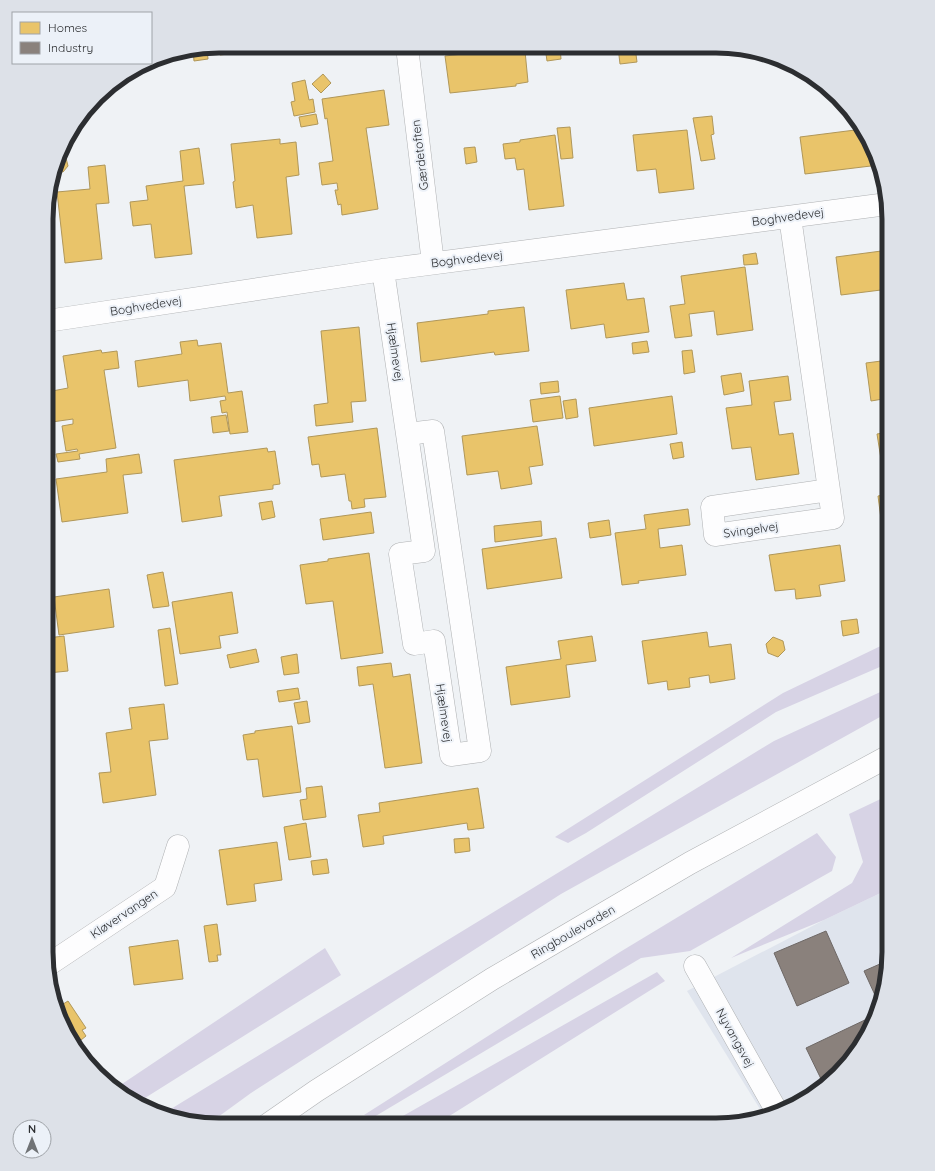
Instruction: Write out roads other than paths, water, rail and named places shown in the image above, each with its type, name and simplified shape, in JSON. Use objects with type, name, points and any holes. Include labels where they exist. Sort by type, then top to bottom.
[{"type":"street","name":"Gærdetoften","points":[[408,53],[433,263]]},
{"type":"street","name":"Boghvedevej","points":[[53,320],[433,263],[882,205]]},
{"type":"street","name":"Svingelvej","points":[[790,217],[829,490],[833,518],[716,535],[712,507],[829,490]]},
{"type":"street","name":"Hjælmevej","points":[[383,270],[407,434],[424,550],[400,554],[414,644],[434,641],[451,755],[480,751],[433,430],[407,434]]},
{"type":"street","name":"Ringboulevarden","points":[[277,1118],[316,1091],[492,979],[690,863],[882,760]]},
{"type":"street","name":"Kløvervangen","points":[[53,962],[166,887],[178,846]]},
{"type":"street","name":"Nyvangsvej","points":[[695,966],[774,1107]]}]
